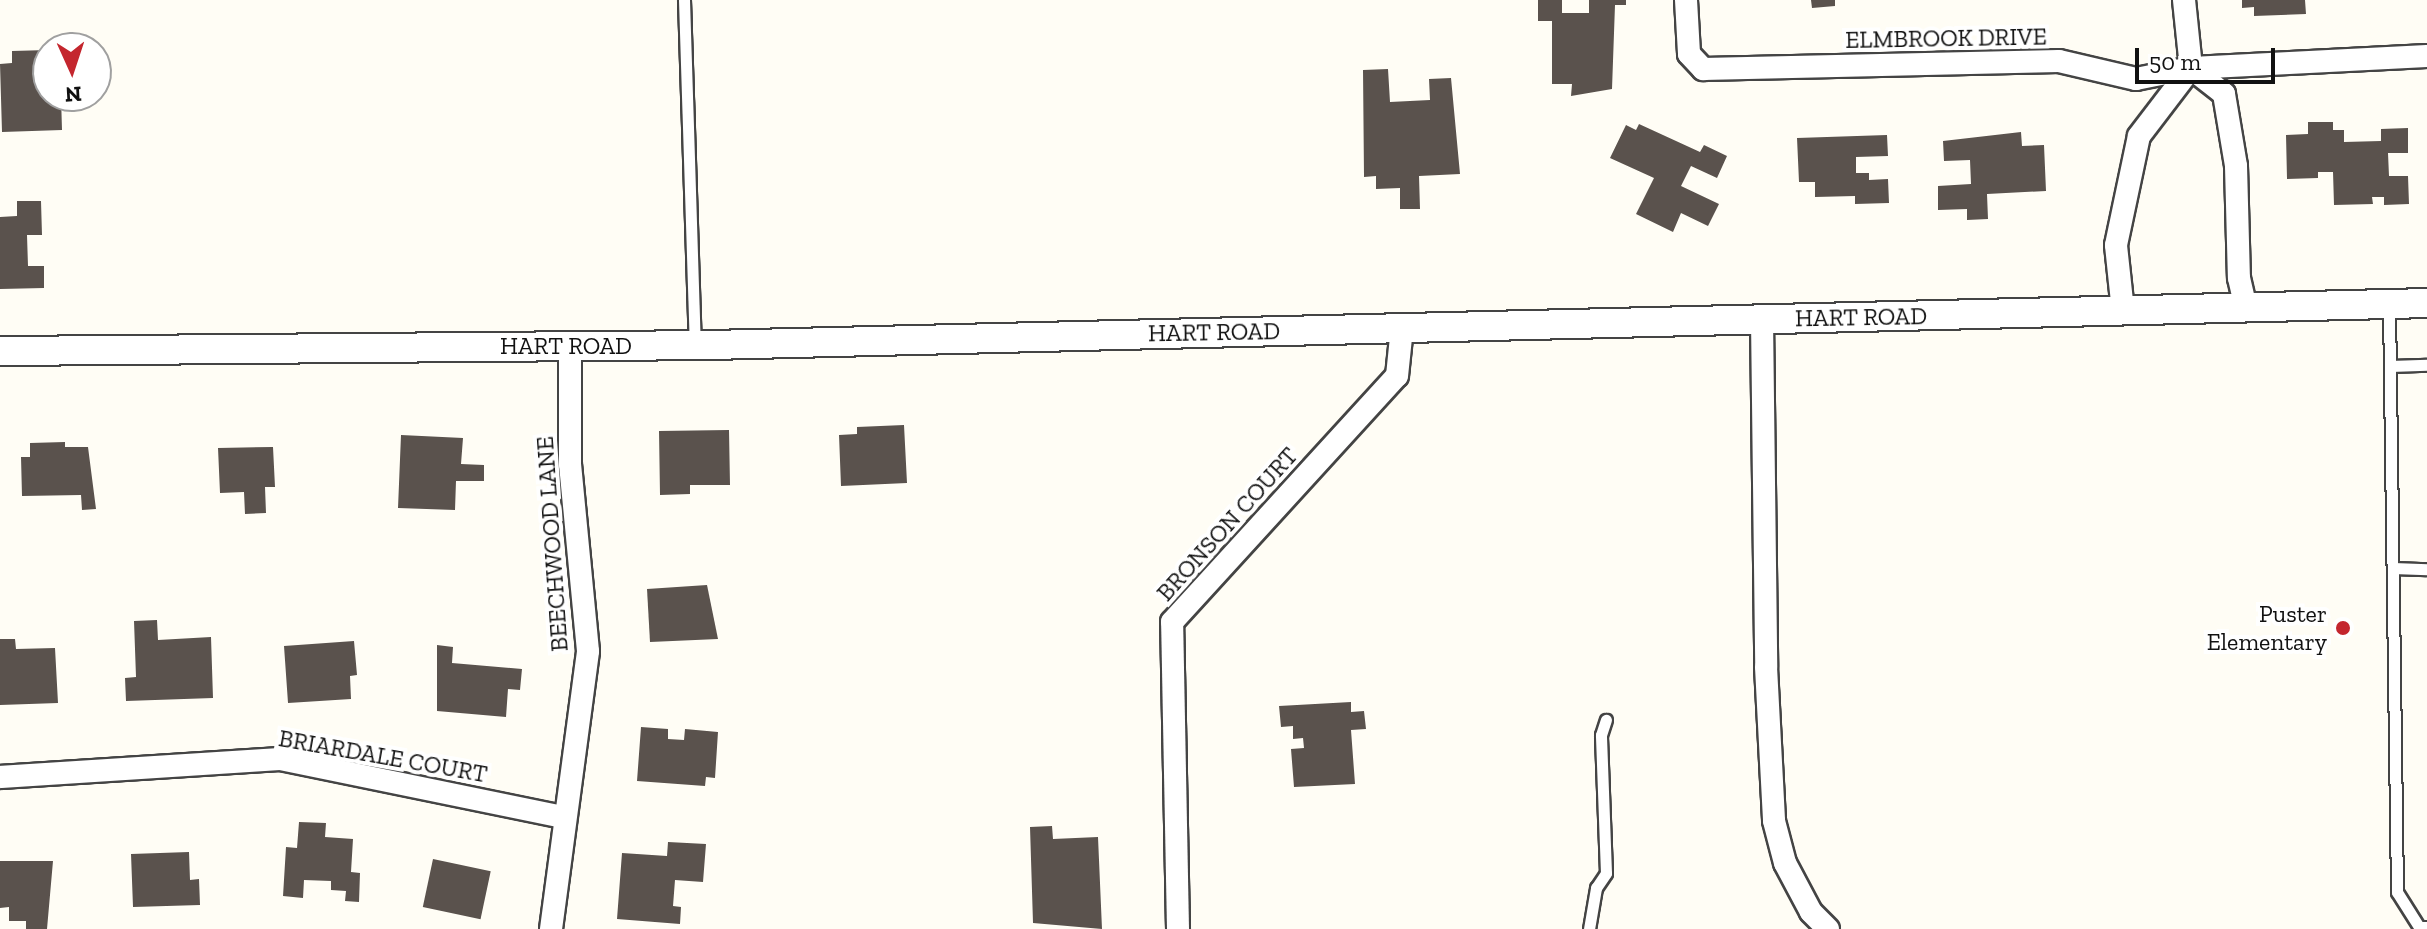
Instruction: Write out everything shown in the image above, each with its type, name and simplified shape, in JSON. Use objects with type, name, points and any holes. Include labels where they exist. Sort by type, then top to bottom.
[{"type":"street","name":"ELMBROOK DRIVE","points":[[1686,0],[1689,54],[1703,69],[2059,61],[2136,79],[2191,68],[2427,56]]},
{"type":"street","points":[[2123,311],[2116,245],[2139,136],[2191,68],[2184,0]]},
{"type":"street","points":[[2191,68],[2224,94],[2236,166],[2239,278],[2246,308]]},
{"type":"street","name":"HART ROAD","points":[[0,351],[695,345],[2427,303]]},
{"type":"street","points":[[1762,319],[1766,667],[1774,821],[1785,863],[1811,912],[1828,929]]},
{"type":"street","name":"BRONSON COURT","points":[[1178,929],[1172,622],[1397,376],[1402,328]]},
{"type":"street","name":"BEECHWOOD LANE","points":[[551,929],[563,817],[588,651],[570,464],[570,346]]},
{"type":"street","name":"BRIARDALE COURT","points":[[0,777],[280,759],[563,817]]},
{"type":"lane","points":[[684,0],[695,345]]},
{"type":"lane","points":[[2389,304],[2397,892],[2419,927],[2427,927]]},
{"type":"lane","points":[[2390,366],[2427,365]]},
{"type":"lane","points":[[2393,568],[2427,569]]},
{"type":"lane","points":[[1589,929],[1596,888],[1606,873],[1601,735],[1606,720]]},
{"type":"building","points":[[1538,0],[1562,0],[1562,13],[1589,13],[1589,0],[1626,0],[1626,5],[1615,5],[1612,89],[1571,96],[1572,84],[1552,84],[1552,21],[1538,21]]},
{"type":"building","points":[[1811,0],[1835,0],[1835,6],[1812,8]]},
{"type":"building","points":[[2242,0],[2305,0],[2306,14],[2254,16],[2254,7],[2242,8]]},
{"type":"building","points":[[32,50],[32,112],[61,112],[62,130],[2,132],[0,64],[12,63],[12,51]]},
{"type":"building","points":[[1388,69],[1390,102],[1430,100],[1429,79],[1451,78],[1460,174],[1419,176],[1420,209],[1400,209],[1400,188],[1376,189],[1376,176],[1364,177],[1363,70]]},
{"type":"building","points":[[2308,122],[2333,122],[2333,130],[2344,130],[2344,142],[2381,141],[2381,129],[2408,128],[2408,153],[2388,153],[2389,176],[2408,176],[2409,204],[2384,205],[2384,197],[2372,197],[2373,204],[2334,205],[2333,172],[2318,172],[2318,178],[2287,179],[2286,135],[2308,134]]},
{"type":"building","points":[[1639,124],[1700,152],[1704,145],[1727,156],[1717,178],[1691,166],[1681,186],[1719,204],[1708,226],[1681,213],[1673,232],[1636,214],[1654,178],[1610,158],[1626,125],[1636,130]]},
{"type":"building","points":[[2021,132],[2022,146],[2044,145],[2046,191],[1987,194],[1988,219],[1967,220],[1967,209],[1938,210],[1938,186],[1971,184],[1970,160],[1944,161],[1943,141]]},
{"type":"building","points":[[1887,135],[1888,156],[1856,157],[1856,173],[1869,173],[1869,180],[1888,179],[1889,203],[1855,204],[1855,196],[1815,197],[1815,182],[1799,182],[1797,138]]},
{"type":"building","points":[[17,201],[41,201],[42,235],[27,235],[28,266],[44,266],[44,288],[0,289],[0,217],[17,216]]},
{"type":"building","points":[[904,425],[907,483],[841,486],[839,435],[857,434],[857,427]]},
{"type":"building","points":[[729,430],[730,485],[690,485],[690,494],[660,495],[659,431]]},
{"type":"building","points":[[401,435],[463,438],[461,464],[484,465],[484,481],[456,481],[455,510],[398,508]]},
{"type":"building","points":[[65,442],[65,447],[88,447],[96,509],[82,510],[81,495],[22,496],[21,457],[30,457],[30,443]]},
{"type":"building","points":[[273,447],[275,487],[265,487],[266,513],[245,514],[244,492],[220,493],[218,448]]},
{"type":"building","points":[[707,585],[718,639],[650,642],[647,589]]},
{"type":"building","points":[[157,620],[158,640],[211,637],[213,698],[126,701],[125,678],[136,677],[134,621]]},
{"type":"building","points":[[0,639],[15,639],[16,649],[55,648],[58,703],[0,705]]},
{"type":"building","points":[[354,641],[357,675],[350,676],[351,699],[288,703],[284,646]]},
{"type":"building","points":[[437,645],[453,647],[452,663],[522,669],[520,690],[508,689],[506,717],[437,711]]},
{"type":"building","points":[[1351,702],[1351,712],[1364,711],[1366,729],[1351,730],[1355,784],[1294,787],[1291,749],[1304,748],[1303,738],[1293,739],[1293,726],[1281,727],[1279,706]]},
{"type":"building","points":[[641,727],[668,729],[668,739],[684,740],[685,729],[718,732],[715,778],[706,777],[705,786],[637,781]]},
{"type":"building","points":[[299,822],[326,823],[325,837],[353,839],[351,872],[360,873],[359,902],[345,901],[346,891],[331,890],[331,881],[304,880],[303,898],[283,896],[286,847],[297,848]]},
{"type":"building","points":[[1052,826],[1053,839],[1098,837],[1102,929],[1033,923],[1030,827]]},
{"type":"building","points":[[668,842],[706,844],[703,882],[675,880],[673,906],[681,907],[680,924],[617,919],[622,853],[667,856]]},
{"type":"building","points":[[189,852],[190,880],[199,879],[200,905],[133,907],[131,854]]},
{"type":"building","points":[[433,859],[491,871],[481,919],[423,907]]},
{"type":"building","points":[[0,861],[53,861],[47,929],[26,929],[26,921],[9,921],[9,907],[0,908]]},
{"type":"place","name":"Puster Elementary","points":[[2343,628]]}]
